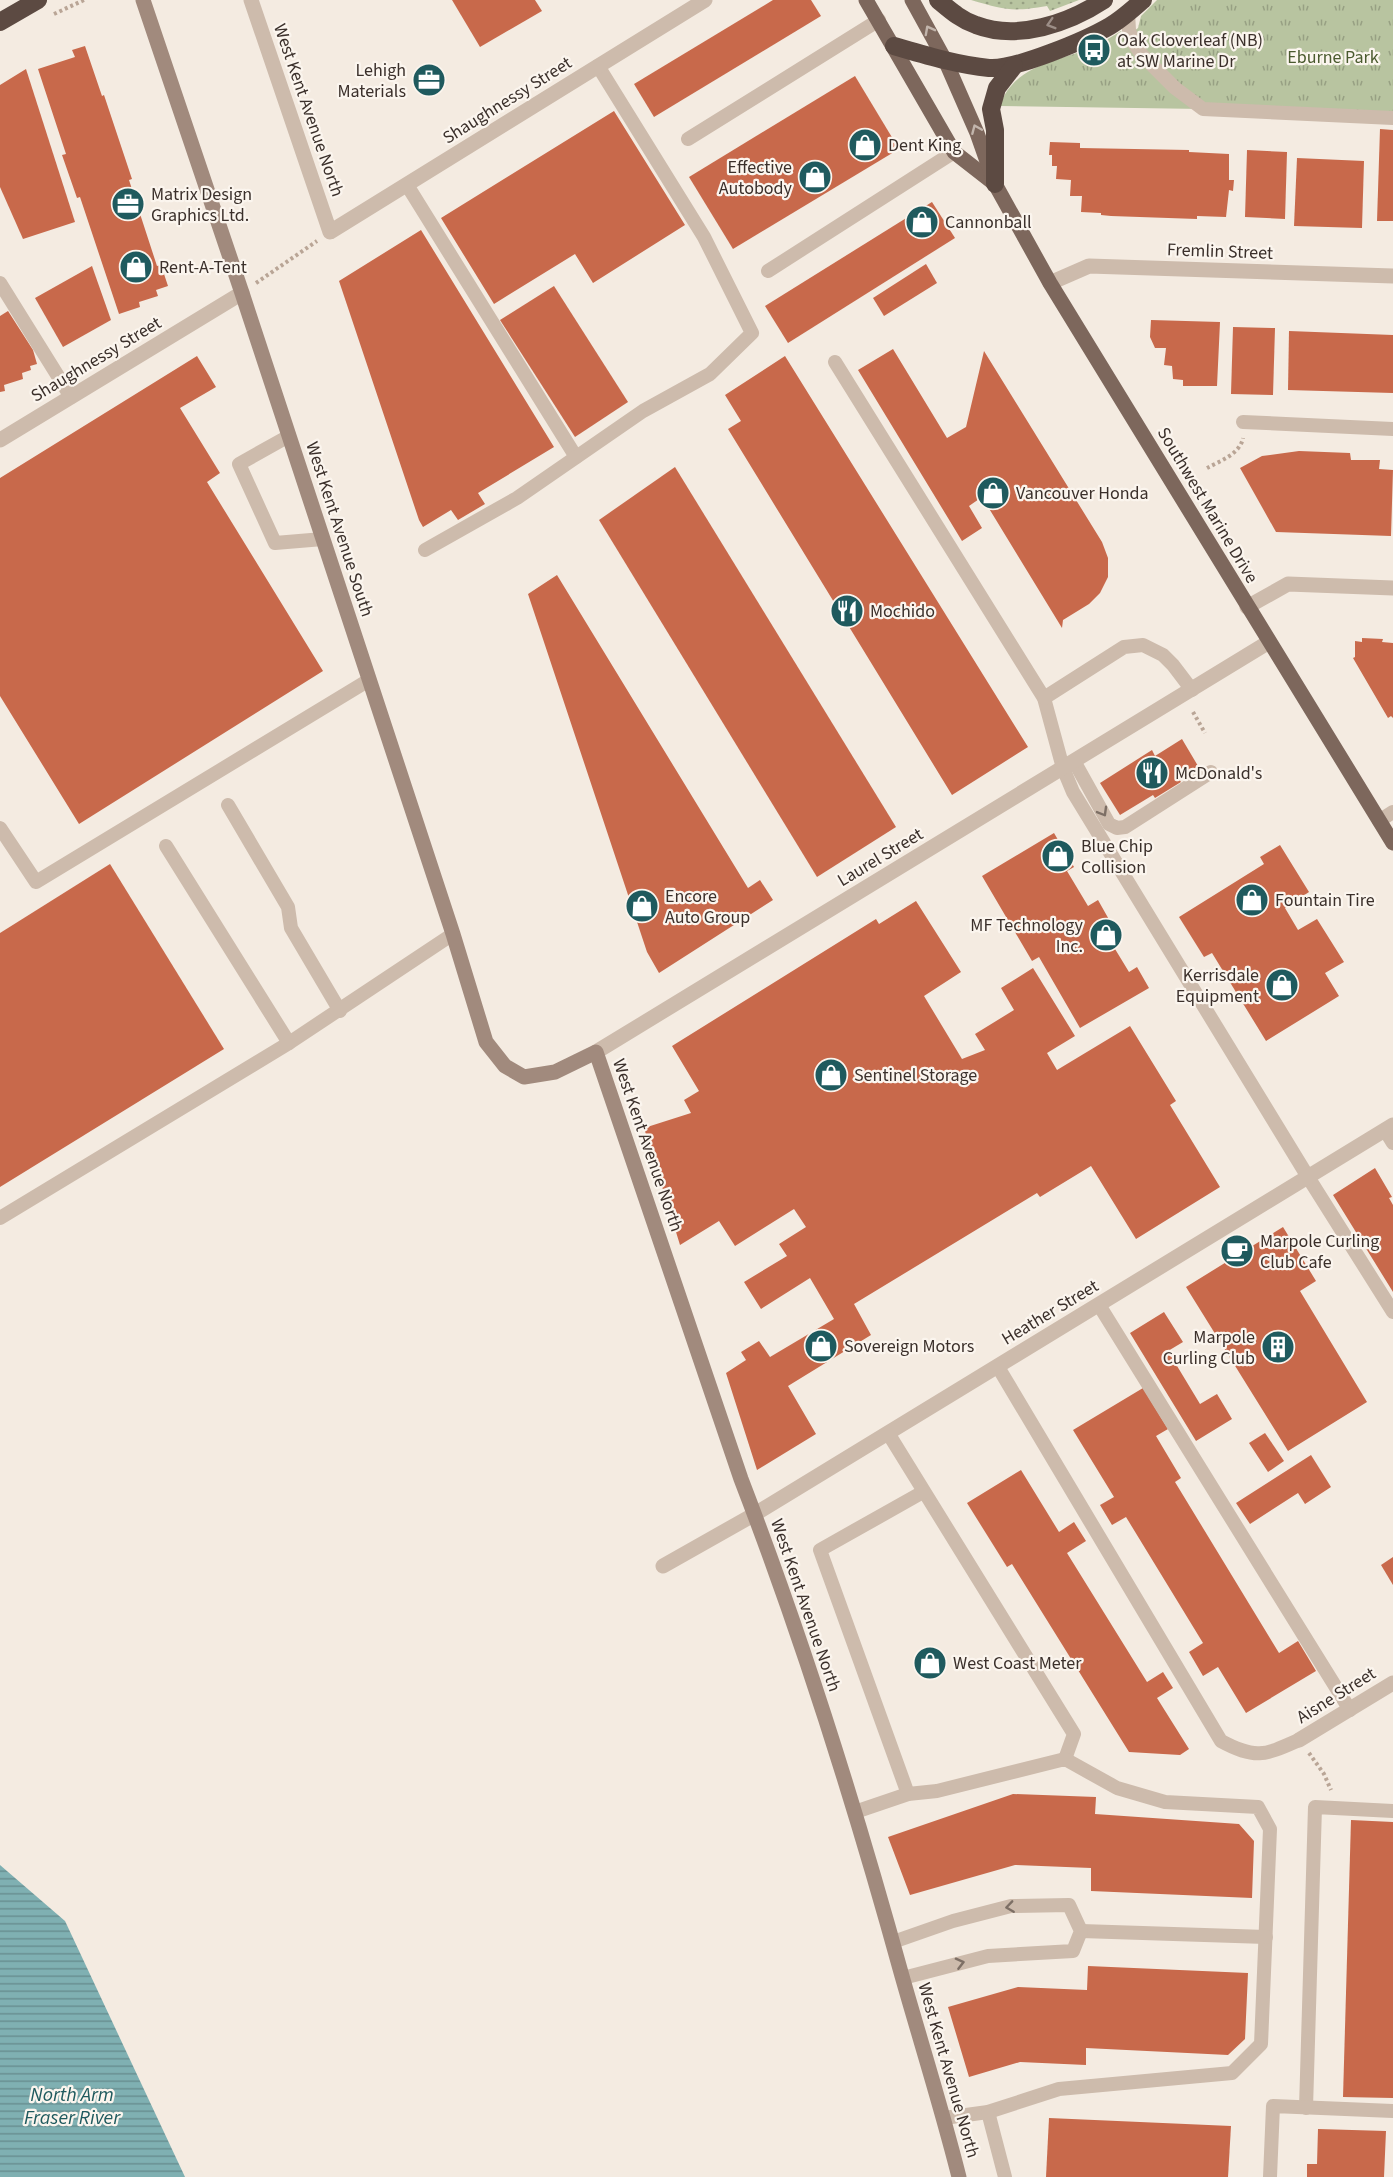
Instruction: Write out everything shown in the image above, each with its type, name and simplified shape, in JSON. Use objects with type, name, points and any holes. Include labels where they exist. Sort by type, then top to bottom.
[{"type":"highway","points":[[0,22],[38,0]]},
{"type":"highway","points":[[938,0],[965,20],[988,29],[1019,31],[1048,25],[1081,14],[1104,0]]},
{"type":"highway","points":[[894,46],[945,60],[990,68],[1014,66],[1112,26],[1143,0]]},
{"type":"highway","points":[[995,184],[995,130],[991,109],[997,88],[1014,66]]},
{"type":"main road","name":"Southwest Marine Drive","points":[[866,0],[954,152],[995,184]]},
{"type":"main road","name":"Southwest Marine Drive","points":[[912,0],[945,60],[977,133],[995,184],[1050,283],[1393,843]]},
{"type":"street","name":"West Kent Avenue South","points":[[143,0],[323,538],[453,934],[486,1042],[505,1066]]},
{"type":"street","name":"West Kent Avenue North","points":[[251,0],[330,232]]},
{"type":"street","name":"Shaughnessy Street","points":[[330,232],[705,0]]},
{"type":"street","name":"Fremlin Street","points":[[1050,283],[1089,267],[1393,276]]},
{"type":"street","name":"Shaughnessy Street","points":[[0,440],[242,293]]},
{"type":"street","points":[[1247,607],[1288,584],[1393,588]]},
{"type":"street","name":"Laurel Street","points":[[505,1066],[524,1077],[541,1075],[568,1067],[596,1052],[1269,642]]},
{"type":"street","name":"West Kent Avenue North","points":[[596,1052],[855,1812],[959,2177]]},
{"type":"street","name":"Heather Street","points":[[663,1566],[755,1514],[1308,1177],[1390,1133]]},
{"type":"street","name":"Aisne Street","points":[[1299,1740],[1393,1683]]},
{"type":"lane","points":[[1128,13],[1129,30],[1133,42],[1142,55],[1175,88],[1203,109],[1393,118]]},
{"type":"lane","points":[[688,139],[879,20]]},
{"type":"lane","points":[[425,550],[517,498],[643,411],[710,374],[752,333],[704,237],[598,66]]},
{"type":"lane","points":[[768,271],[954,152]]},
{"type":"lane","points":[[406,185],[576,457]]},
{"type":"lane","points":[[0,283],[71,397]]},
{"type":"lane","points":[[835,362],[1044,698],[1068,765],[1072,792],[1393,1312]]},
{"type":"lane","points":[[1243,422],[1393,429]]},
{"type":"lane","points":[[289,436],[239,464],[275,543],[323,538]]},
{"type":"lane","points":[[1044,698],[1124,647],[1143,645],[1163,655],[1192,690]]},
{"type":"lane","points":[[0,828],[36,882],[369,680]]},
{"type":"lane","points":[[1068,765],[1109,824],[1118,828],[1125,827],[1211,772]]},
{"type":"lane","points":[[228,805],[288,907],[291,928],[340,1011]]},
{"type":"lane","points":[[1379,821],[1393,812]]},
{"type":"lane","points":[[166,846],[289,1043]]},
{"type":"lane","points":[[0,1218],[289,1043],[453,934]]},
{"type":"lane","points":[[1099,1305],[1350,1710]]},
{"type":"lane","points":[[998,1367],[1221,1741],[1242,1752],[1268,1753],[1299,1740]]},
{"type":"lane","points":[[888,1433],[1074,1734],[1065,1759]]},
{"type":"lane","points":[[909,1794],[820,1550],[923,1492]]},
{"type":"lane","points":[[855,1812],[909,1794],[936,1791],[1065,1759],[1117,1788],[1165,1802],[1258,1807],[1270,1829],[1261,2044],[1232,2073],[1059,2089],[988,2112],[944,2118]]},
{"type":"lane","points":[[1306,2108],[1315,1807],[1393,1810]]},
{"type":"lane","points":[[893,1942],[953,1921],[1011,1906],[1069,1905],[1081,1931],[1073,1951],[988,1956],[903,1978]]},
{"type":"lane","points":[[1081,1931],[1266,1937]]},
{"type":"lane","points":[[1270,2177],[1273,2106],[1393,2111]]},
{"type":"lane","points":[[988,2112],[1005,2177]]},
{"type":"path","points":[[242,293],[330,232]]},
{"type":"path","points":[[1206,468],[1234,453],[1243,441]]},
{"type":"path","points":[[1193,712],[1205,733]]},
{"type":"path","points":[[1299,1740],[1324,1774],[1338,1808]]},
{"type":"green space","points":[[971,0],[1079,0],[1050,11],[1047,6],[1009,9]]},
{"type":"green space","name":"Eburne Park","points":[[1157,0],[1393,0],[1393,118],[1203,109],[1000,106],[1006,92],[1026,73],[1051,61],[1096,45],[1121,31],[1125,38],[1138,28],[1141,16]]},
{"type":"water","name":"North Arm Fraser River","points":[[0,1865],[65,1921],[185,2177],[0,2177]]},
{"type":"building","points":[[452,0],[535,0],[542,11],[480,47]]},
{"type":"building","points":[[773,0],[811,0],[821,16],[654,117],[634,84]]},
{"type":"building","points":[[85,46],[132,179],[129,180],[157,266],[161,265],[168,286],[156,290],[158,296],[139,302],[140,307],[119,314],[80,197],[77,198],[62,155],[66,154],[38,69],[75,57],[72,50]]},
{"type":"building","points":[[26,69],[75,222],[23,239],[0,187],[0,85]]},
{"type":"building","points":[[855,76],[899,149],[733,249],[689,177]]},
{"type":"building","points":[[614,111],[685,225],[593,283],[575,254],[494,304],[441,218]]},
{"type":"building","points":[[1380,129],[1393,130],[1393,221],[1377,221]]},
{"type":"building","points":[[1050,142],[1080,143],[1080,148],[1189,150],[1189,152],[1229,154],[1229,180],[1234,180],[1233,191],[1229,190],[1226,217],[1197,216],[1197,219],[1111,216],[1081,212],[1082,196],[1070,196],[1071,180],[1056,179],[1057,166],[1052,166],[1052,155],[1049,155]]},
{"type":"building","points":[[1247,150],[1287,152],[1285,219],[1245,217]]},
{"type":"building","points":[[1297,158],[1364,161],[1362,228],[1294,226]]},
{"type":"building","points":[[932,202],[955,238],[788,343],[765,306]]},
{"type":"building","points":[[421,230],[554,447],[478,493],[485,504],[458,520],[451,510],[423,527],[339,281]]},
{"type":"building","points":[[926,264],[937,283],[884,316],[873,298]]},
{"type":"building","points":[[92,266],[111,320],[63,347],[35,298]]},
{"type":"building","points":[[554,286],[628,402],[575,437],[500,320]]},
{"type":"building","points":[[8,311],[33,350],[37,364],[30,366],[31,370],[22,373],[23,379],[4,385],[5,391],[0,392],[0,316]]},
{"type":"building","points":[[1151,320],[1220,322],[1217,386],[1183,386],[1183,380],[1173,379],[1172,366],[1164,365],[1166,348],[1155,348],[1150,337]]},
{"type":"building","points":[[1233,327],[1275,328],[1273,395],[1231,394]]},
{"type":"building","points":[[1289,331],[1393,335],[1393,393],[1288,390]]},
{"type":"building","points":[[893,349],[947,438],[966,427],[984,351],[1102,542],[1108,558],[1108,577],[1100,593],[1089,604],[1063,620],[1062,628],[982,497],[969,506],[982,528],[962,541],[858,370]]},
{"type":"building","points":[[197,356],[216,387],[180,408],[220,473],[207,482],[323,671],[79,824],[0,696],[0,478]]},
{"type":"building","points":[[785,356],[1028,747],[952,795],[728,429],[741,421],[725,395]]},
{"type":"building","points":[[1299,451],[1350,453],[1351,460],[1380,460],[1379,469],[1393,470],[1391,536],[1276,532],[1240,468],[1262,456]]},
{"type":"building","points":[[675,467],[896,827],[817,877],[599,520]]},
{"type":"building","points":[[557,575],[748,888],[760,880],[773,900],[659,973],[647,952],[528,594]]},
{"type":"building","points":[[1362,638],[1383,639],[1382,642],[1393,643],[1393,718],[1391,716],[1388,718],[1353,658],[1355,657],[1355,641],[1362,642]]},
{"type":"building","name":"McDonald's","points":[[1182,739],[1198,766],[1179,779],[1181,782],[1155,798],[1153,795],[1120,815],[1100,783],[1152,750],[1155,756]]},
{"type":"building","points":[[1054,833],[1074,867],[1067,871],[1088,906],[1098,900],[1120,939],[1112,944],[1129,972],[1137,967],[1149,988],[1080,1028],[1039,957],[1032,961],[982,876]]},
{"type":"building","name":"Kerrisdale Equipment","points":[[1280,845],[1309,892],[1285,908],[1298,930],[1317,919],[1344,962],[1325,973],[1339,996],[1266,1041],[1212,953],[1204,957],[1179,917],[1264,864],[1260,857]]},
{"type":"building","points":[[110,864],[224,1049],[0,1187],[0,933]]},
{"type":"building","points":[[916,901],[961,972],[924,996],[962,1059],[985,1050],[975,1034],[1014,1010],[1001,988],[1033,968],[1075,1036],[1047,1053],[1057,1070],[1130,1026],[1176,1101],[1170,1105],[1220,1187],[1136,1239],[1091,1166],[1040,1197],[1037,1193],[854,1304],[871,1335],[788,1386],[816,1434],[757,1470],[726,1373],[746,1360],[741,1352],[759,1341],[770,1357],[834,1319],[810,1278],[761,1309],[744,1282],[787,1256],[779,1244],[806,1227],[794,1209],[735,1246],[719,1221],[680,1245],[644,1128],[691,1113],[684,1100],[699,1091],[672,1046],[876,919],[879,924]]},
{"type":"building","points":[[1375,1168],[1392,1197],[1389,1198],[1393,1205],[1393,1292],[1333,1195]]},
{"type":"building","name":"Marpole Curling Club","points":[[1283,1227],[1316,1281],[1300,1291],[1367,1402],[1288,1451],[1186,1287]]},
{"type":"building","points":[[1164,1312],[1183,1342],[1168,1351],[1200,1404],[1217,1394],[1232,1419],[1196,1441],[1130,1333]]},
{"type":"building","points":[[1143,1388],[1168,1429],[1156,1436],[1181,1478],[1175,1482],[1279,1653],[1298,1641],[1316,1671],[1246,1713],[1218,1667],[1203,1676],[1189,1652],[1203,1643],[1126,1517],[1112,1525],[1100,1505],[1114,1497],[1073,1430]]},
{"type":"building","points":[[1265,1433],[1284,1461],[1268,1472],[1249,1443]]},
{"type":"building","points":[[1311,1455],[1331,1487],[1305,1504],[1298,1493],[1250,1524],[1236,1503]]},
{"type":"building","points":[[1021,1470],[1059,1532],[1074,1522],[1086,1541],[1067,1553],[1147,1682],[1163,1672],[1173,1688],[1157,1698],[1189,1749],[1180,1755],[1129,1752],[1012,1564],[1007,1567],[967,1503]]},
{"type":"building","points":[[1393,1557],[1393,1585],[1381,1565]]},
{"type":"building","points":[[1013,1794],[1096,1797],[1095,1814],[1239,1824],[1254,1841],[1252,1898],[1091,1891],[1091,1868],[1015,1865],[910,1895],[888,1837]]},
{"type":"building","points":[[1351,1820],[1393,1822],[1393,2098],[1343,2097]]},
{"type":"building","points":[[1088,1966],[1248,1973],[1245,2039],[1228,2055],[1086,2048],[1086,2065],[1020,2062],[969,2077],[948,2007],[1018,1987],[1087,1990]]},
{"type":"building","points":[[1049,2118],[1231,2126],[1228,2177],[1046,2177]]},
{"type":"building","points":[[1318,2129],[1386,2131],[1384,2177],[1307,2177],[1307,2164],[1317,2164]]},
{"type":"place","name":"Oak Cloverleaf (NB) at SW Marine Dr","points":[[1094,50]]},
{"type":"place","name":"Lehigh Materials","points":[[429,80]]},
{"type":"place","name":"Dent King","points":[[865,145]]},
{"type":"place","name":"Effective Autobody","points":[[815,177]]},
{"type":"place","name":"Matrix Design Graphics Ltd.","points":[[128,204]]},
{"type":"place","name":"Cannonball","points":[[922,222]]},
{"type":"place","name":"Rent-A-Tent","points":[[136,267]]},
{"type":"place","name":"Vancouver Honda","points":[[993,493]]},
{"type":"place","name":"Mochido","points":[[847,611]]},
{"type":"place","name":"McDonald's","points":[[1152,773]]},
{"type":"place","name":"Blue Chip Collision","points":[[1058,856]]},
{"type":"place","name":"Fountain Tire","points":[[1252,900]]},
{"type":"place","name":"Encore Auto Group","points":[[642,906]]},
{"type":"place","name":"MF Technology Inc.","points":[[1106,935]]},
{"type":"place","name":"Kerrisdale Equipment","points":[[1282,985]]},
{"type":"place","name":"Sentinel Storage","points":[[831,1075]]},
{"type":"place","name":"Marpole Curling Club Cafe","points":[[1237,1251]]},
{"type":"place","name":"Sovereign Motors","points":[[821,1346]]},
{"type":"place","name":"Marpole Curling Club","points":[[1278,1347]]},
{"type":"place","name":"West Coast Meter","points":[[930,1663]]}]
